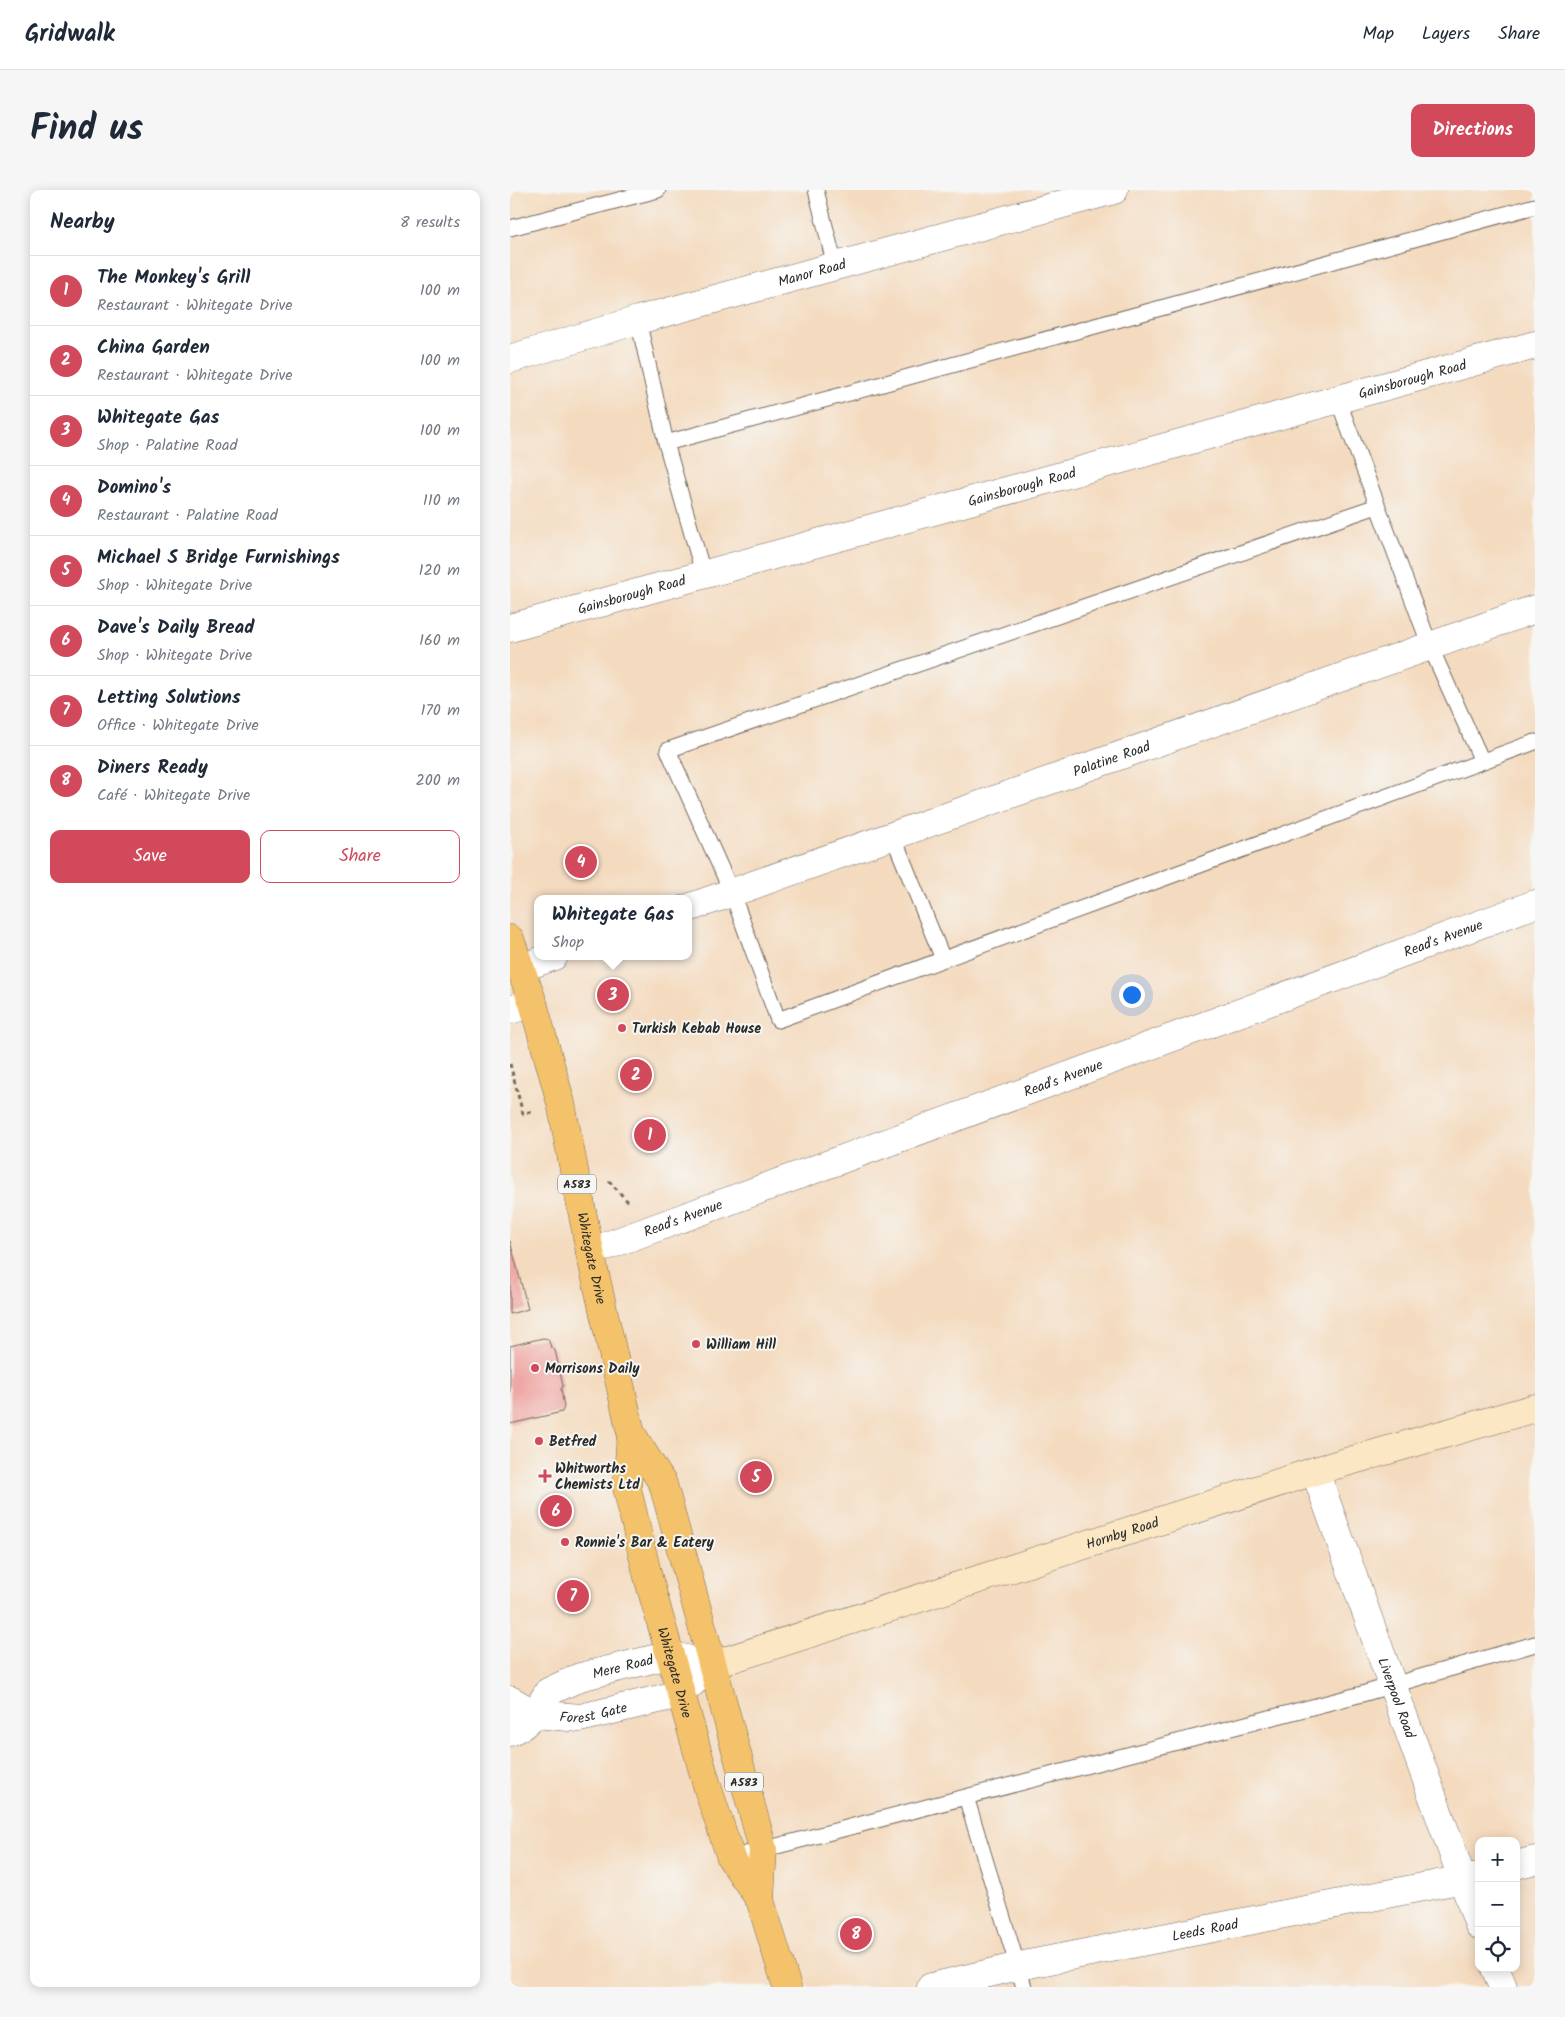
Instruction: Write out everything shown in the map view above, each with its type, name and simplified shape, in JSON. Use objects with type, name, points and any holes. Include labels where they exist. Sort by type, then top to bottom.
[{"type":"main road","name":"Whitegate Drive","points":[[510,939],[521,968],[522,1007],[561,1103],[590,1252],[630,1433],[627,1488],[648,1577],[680,1694],[731,1858],[760,1900],[787,1987]]},
{"type":"main road","name":"Hornby Road","points":[[712,1665],[1315,1472],[1535,1408]]},
{"type":"main road","name":"Whitegate Drive","points":[[630,1433],[663,1484],[763,1849],[760,1900]]},
{"type":"street","name":"Manor Road","points":[[510,359],[638,320],[1114,190]]},
{"type":"street","name":"Gainsborough Road","points":[[510,628],[704,576],[1535,345]]},
{"type":"street","name":"Palatine Road","points":[[692,907],[1535,609]]},
{"type":"street","name":"Read's Avenue","points":[[590,1252],[1535,904]]},
{"type":"street","points":[[521,968],[543,960]]},
{"type":"street","name":"Liverpool Road","points":[[1315,1472],[1391,1686],[1470,1878],[1475,1905]]},
{"type":"street","name":"Mere Road","points":[[535,1714],[548,1692],[565,1682],[602,1670],[670,1655],[712,1665]]},
{"type":"street","points":[[680,1694],[712,1665]]},
{"type":"street","name":"Forest Gate","points":[[535,1714],[580,1718],[680,1694]]},
{"type":"street","points":[[510,1700],[535,1714],[523,1725],[510,1732]]},
{"type":"street","points":[[1520,1864],[1535,1860]]},
{"type":"street","name":"Leeds Road","points":[[931,1987],[1021,1976],[1470,1878]]},
{"type":"street","points":[[1497,1972],[1503,1987]]},
{"type":"lane","points":[[510,228],[635,192],[658,190]]},
{"type":"lane","points":[[816,190],[835,266]]},
{"type":"lane","points":[[666,443],[1535,206]]},
{"type":"lane","points":[[638,320],[666,443],[704,576]]},
{"type":"lane","points":[[1338,400],[1430,646],[1482,761]]},
{"type":"lane","points":[[1377,506],[668,750],[732,893],[778,1020],[1535,742]]},
{"type":"lane","points":[[893,836],[943,959]]},
{"type":"lane","points":[[731,1858],[1391,1686],[1535,1644]]},
{"type":"lane","points":[[966,1797],[1021,1976]]},
{"type":"building","points":[[510,1241],[528,1309],[510,1314]]},
{"type":"building","name":"Morrisons Daily","points":[[543,1338],[548,1339],[551,1347],[555,1350],[563,1386],[561,1389],[564,1407],[562,1412],[510,1424],[510,1346]]},
{"type":"place","name":"Domino's","points":[[581,862]]},
{"type":"place","name":"Whitegate Gas","points":[[613,995]]},
{"type":"place","name":"Turkish Kebab House","points":[[622,1028]]},
{"type":"place","name":"China Garden","points":[[636,1075]]},
{"type":"place","name":"The Monkey's Grill","points":[[650,1135]]},
{"type":"place","name":"William Hill","points":[[696,1344]]},
{"type":"place","name":"Morrisons Daily","points":[[535,1368]]},
{"type":"place","name":"Betfred","points":[[539,1441]]},
{"type":"place","name":"Whitworths Chemists Ltd","points":[[545,1476]]},
{"type":"place","name":"Michael S Bridge Furnishings","points":[[756,1477]]},
{"type":"place","name":"Dave's Daily Bread","points":[[556,1511]]},
{"type":"place","name":"Ronnie's Bar & Eatery","points":[[565,1542]]},
{"type":"place","name":"Letting Solutions","points":[[573,1596]]},
{"type":"place","name":"Diners Ready","points":[[856,1934]]}]
